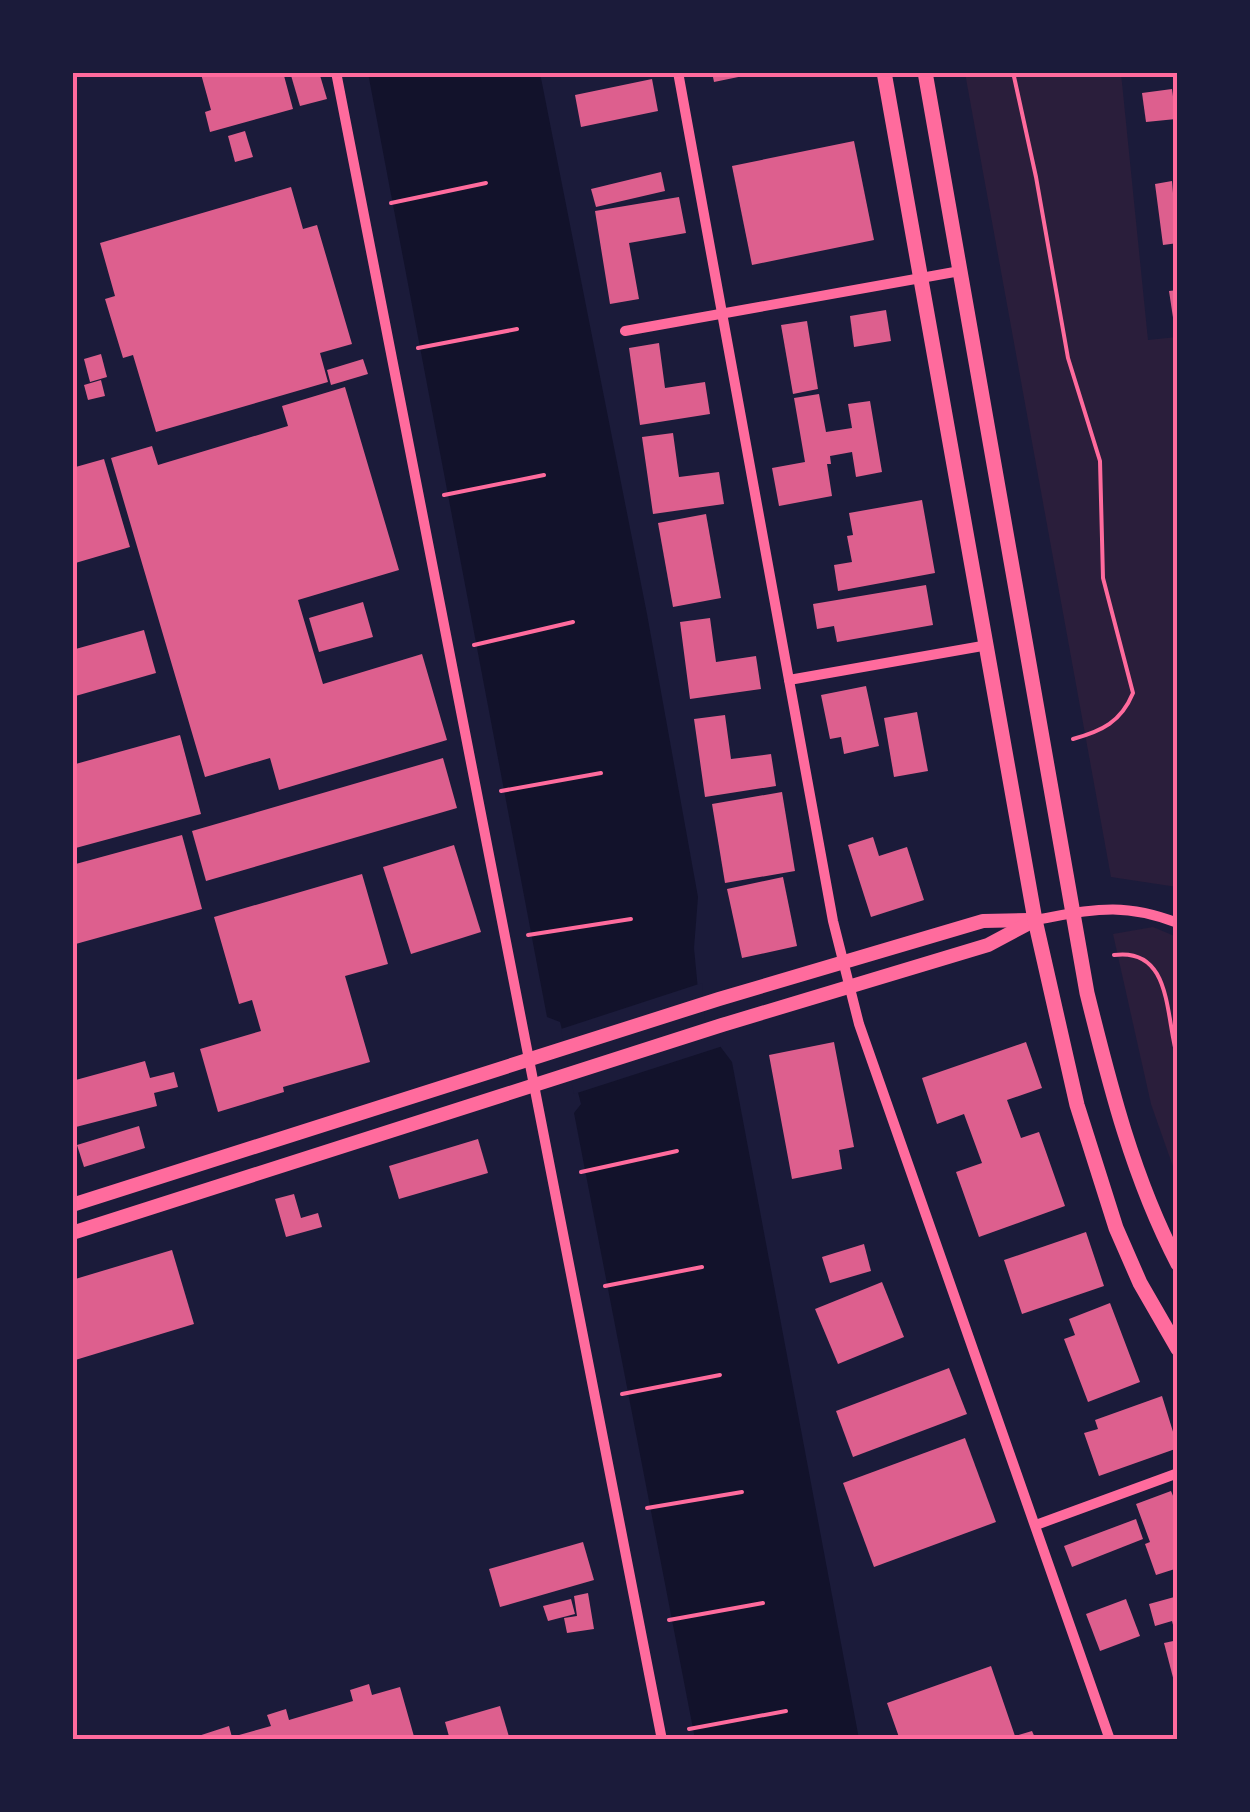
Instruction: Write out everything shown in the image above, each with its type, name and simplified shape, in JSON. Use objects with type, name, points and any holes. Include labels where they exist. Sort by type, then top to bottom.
[{"type":"main road","points":[[884,72],[1035,920],[1102,1192],[1140,1283],[1178,1349]]},
{"type":"main road","points":[[925,72],[1033,673],[1071,914],[1119,1122],[1178,1264]]},
{"type":"street","points":[[336,72],[662,1740]]},
{"type":"street","points":[[678,72],[833,921],[859,1024],[1110,1740]]},
{"type":"street","points":[[624,331],[960,272]]},
{"type":"street","points":[[789,680],[988,646]]},
{"type":"street","points":[[72,1204],[719,999],[983,920],[1035,920],[1106,907],[1135,909],[1178,922]]},
{"type":"street","points":[[72,1233],[722,1025],[988,946],[1035,920]]},
{"type":"street","points":[[1036,1525],[1178,1473]]},
{"type":"path","points":[[1013,72],[1068,358],[1100,461],[1103,578],[1132,693],[1122,714],[1110,726],[1073,739]]},
{"type":"path","points":[[391,203],[486,183]]},
{"type":"path","points":[[418,348],[517,329]]},
{"type":"path","points":[[444,495],[544,475]]},
{"type":"path","points":[[474,645],[573,622]]},
{"type":"path","points":[[502,791],[601,773]]},
{"type":"path","points":[[528,935],[631,919]]},
{"type":"path","points":[[1114,955],[1134,952],[1156,970],[1178,1060]]},
{"type":"path","points":[[582,1172],[677,1151]]},
{"type":"path","points":[[604,1286],[702,1267]]},
{"type":"path","points":[[622,1394],[720,1375]]},
{"type":"path","points":[[647,1508],[742,1492]]},
{"type":"path","points":[[669,1620],[764,1603]]},
{"type":"path","points":[[689,1729],[786,1712]]},
{"type":"shaded area","points":[[368,73],[540,73],[647,614],[698,897],[694,948],[701,1021],[732,1062],[859,1739],[695,1739],[574,1113],[581,1104],[560,1022],[547,1017]]},
{"type":"shaded area","points":[[965,73],[1121,73],[1148,340],[1177,337],[1177,887],[1111,877]]},
{"type":"shaded area","points":[[1153,927],[1177,937],[1177,1178],[1151,1104],[1113,934]]},
{"type":"pier","points":[[702,983],[705,1019],[723,1046],[574,1094],[561,1029]]},
{"type":"building","points":[[283,72],[293,109],[210,132],[205,112],[211,110],[201,74]]},
{"type":"building","points":[[290,72],[319,72],[327,99],[300,106]]},
{"type":"building","points":[[712,72],[753,72],[753,74],[714,82]]},
{"type":"building","points":[[652,79],[658,111],[581,127],[575,95]]},
{"type":"building","points":[[1172,89],[1176,119],[1146,122],[1142,93]]},
{"type":"building","points":[[245,131],[253,157],[235,162],[228,136]]},
{"type":"building","points":[[854,141],[874,240],[752,265],[732,166]]},
{"type":"building","points":[[661,172],[665,191],[596,207],[591,189]]},
{"type":"building","points":[[1172,181],[1173,193],[1178,192],[1178,243],[1163,245],[1155,184]]},
{"type":"building","points":[[291,187],[303,229],[317,225],[352,344],[320,353],[328,382],[156,432],[133,355],[123,358],[105,299],[115,296],[100,243]]},
{"type":"building","points":[[679,197],[686,233],[629,243],[639,299],[610,304],[595,211]]},
{"type":"building","points":[[1178,290],[1178,324],[1174,324],[1169,291]]},
{"type":"building","points":[[886,310],[891,341],[854,347],[850,316]]},
{"type":"building","points":[[807,321],[818,389],[793,394],[781,325]]},
{"type":"building","points":[[659,343],[665,388],[705,382],[710,414],[640,425],[629,348]]},
{"type":"building","points":[[101,354],[107,377],[90,382],[84,359]]},
{"type":"building","points":[[363,359],[368,374],[331,385],[327,370]]},
{"type":"building","points":[[101,380],[105,396],[88,400],[84,385]]},
{"type":"building","points":[[345,387],[399,570],[298,600],[323,684],[422,654],[447,740],[279,790],[270,758],[205,777],[111,458],[152,446],[158,465],[288,426],[282,406]]},
{"type":"building","points":[[819,394],[826,432],[852,428],[848,404],[870,401],[882,472],[856,477],[852,452],[830,456],[831,464],[827,464],[832,496],[779,506],[772,468],[805,462],[794,398]]},
{"type":"building","points":[[673,433],[679,477],[719,472],[724,504],[653,514],[642,437]]},
{"type":"building","points":[[104,459],[130,547],[72,564],[72,468]]},
{"type":"building","points":[[922,500],[935,573],[838,591],[834,565],[852,562],[847,536],[853,535],[849,513]]},
{"type":"building","points":[[706,514],[721,598],[673,607],[658,523]]},
{"type":"building","points":[[926,585],[933,625],[837,642],[834,626],[817,629],[813,604]]},
{"type":"building","points":[[363,602],[373,637],[319,652],[309,618]]},
{"type":"building","points":[[710,618],[716,662],[756,656],[761,689],[690,699],[680,622]]},
{"type":"building","points":[[144,630],[156,673],[72,697],[72,650]]},
{"type":"building","points":[[866,686],[879,746],[844,754],[841,737],[830,739],[821,695]]},
{"type":"building","points":[[917,712],[928,771],[894,777],[884,718]]},
{"type":"building","points":[[725,715],[731,759],[771,754],[776,786],[705,797],[694,719]]},
{"type":"building","points":[[180,735],[201,814],[72,849],[72,765]]},
{"type":"building","points":[[443,758],[457,808],[206,881],[192,831]]},
{"type":"building","points":[[782,792],[795,871],[725,883],[712,804]]},
{"type":"building","points":[[182,835],[202,909],[72,945],[72,865]]},
{"type":"building","points":[[873,837],[879,856],[907,847],[924,900],[871,917],[848,845]]},
{"type":"building","points":[[454,845],[481,932],[411,954],[383,867]]},
{"type":"building","points":[[362,874],[388,964],[345,976],[370,1062],[283,1087],[284,1092],[218,1112],[200,1049],[261,1031],[252,1000],[239,1004],[214,917]]},
{"type":"building","points":[[783,877],[797,946],[742,958],[727,889]]},
{"type":"building","points":[[834,1042],[854,1147],[839,1150],[842,1169],[792,1179],[769,1055]]},
{"type":"building","points":[[1026,1042],[1042,1088],[1007,1100],[1021,1138],[1039,1132],[1065,1206],[979,1237],[956,1172],[982,1163],[964,1114],[937,1124],[922,1078]]},
{"type":"building","points":[[145,1061],[150,1078],[174,1072],[178,1087],[154,1093],[157,1106],[72,1128],[72,1081]]},
{"type":"building","points":[[139,1126],[145,1148],[84,1167],[77,1145]]},
{"type":"building","points":[[478,1139],[488,1173],[399,1199],[389,1166]]},
{"type":"building","points":[[294,1194],[301,1218],[318,1213],[322,1227],[286,1237],[275,1199]]},
{"type":"building","points":[[1086,1232],[1104,1286],[1022,1314],[1004,1260]]},
{"type":"building","points":[[864,1244],[871,1271],[830,1283],[822,1257]]},
{"type":"building","points":[[172,1250],[194,1324],[72,1361],[72,1280]]},
{"type":"building","points":[[882,1282],[904,1337],[838,1364],[815,1309]]},
{"type":"building","points":[[1110,1303],[1140,1382],[1088,1402],[1064,1339],[1075,1335],[1069,1319]]},
{"type":"building","points":[[949,1368],[967,1414],[853,1457],[836,1411]]},
{"type":"building","points":[[1162,1396],[1178,1448],[1099,1476],[1084,1433],[1098,1429],[1095,1420]]},
{"type":"building","points":[[965,1438],[996,1522],[874,1567],[843,1483]]},
{"type":"building","points":[[1171,1491],[1178,1508],[1178,1568],[1156,1575],[1145,1544],[1150,1542],[1136,1504]]},
{"type":"building","points":[[1136,1519],[1143,1539],[1072,1567],[1064,1546]]},
{"type":"building","points":[[583,1542],[594,1580],[500,1607],[489,1569]]},
{"type":"building","points":[[588,1593],[594,1629],[567,1633],[564,1618],[577,1616],[574,1596]]},
{"type":"building","points":[[1178,1596],[1176,1636],[1172,1621],[1155,1626],[1149,1604]]},
{"type":"building","points":[[571,1599],[575,1614],[548,1621],[543,1606]]},
{"type":"building","points":[[1126,1599],[1140,1636],[1100,1651],[1086,1614]]},
{"type":"building","points":[[1178,1640],[1178,1689],[1176,1689],[1164,1643]]},
{"type":"building","points":[[991,1666],[1015,1736],[1032,1731],[1036,1740],[900,1740],[887,1703]]},
{"type":"building","points":[[369,1684],[372,1695],[400,1687],[415,1740],[186,1740],[229,1726],[232,1737],[271,1726],[267,1715],[286,1709],[289,1720],[353,1701],[350,1690]]},
{"type":"building","points":[[500,1706],[510,1740],[450,1740],[445,1722]]}]
